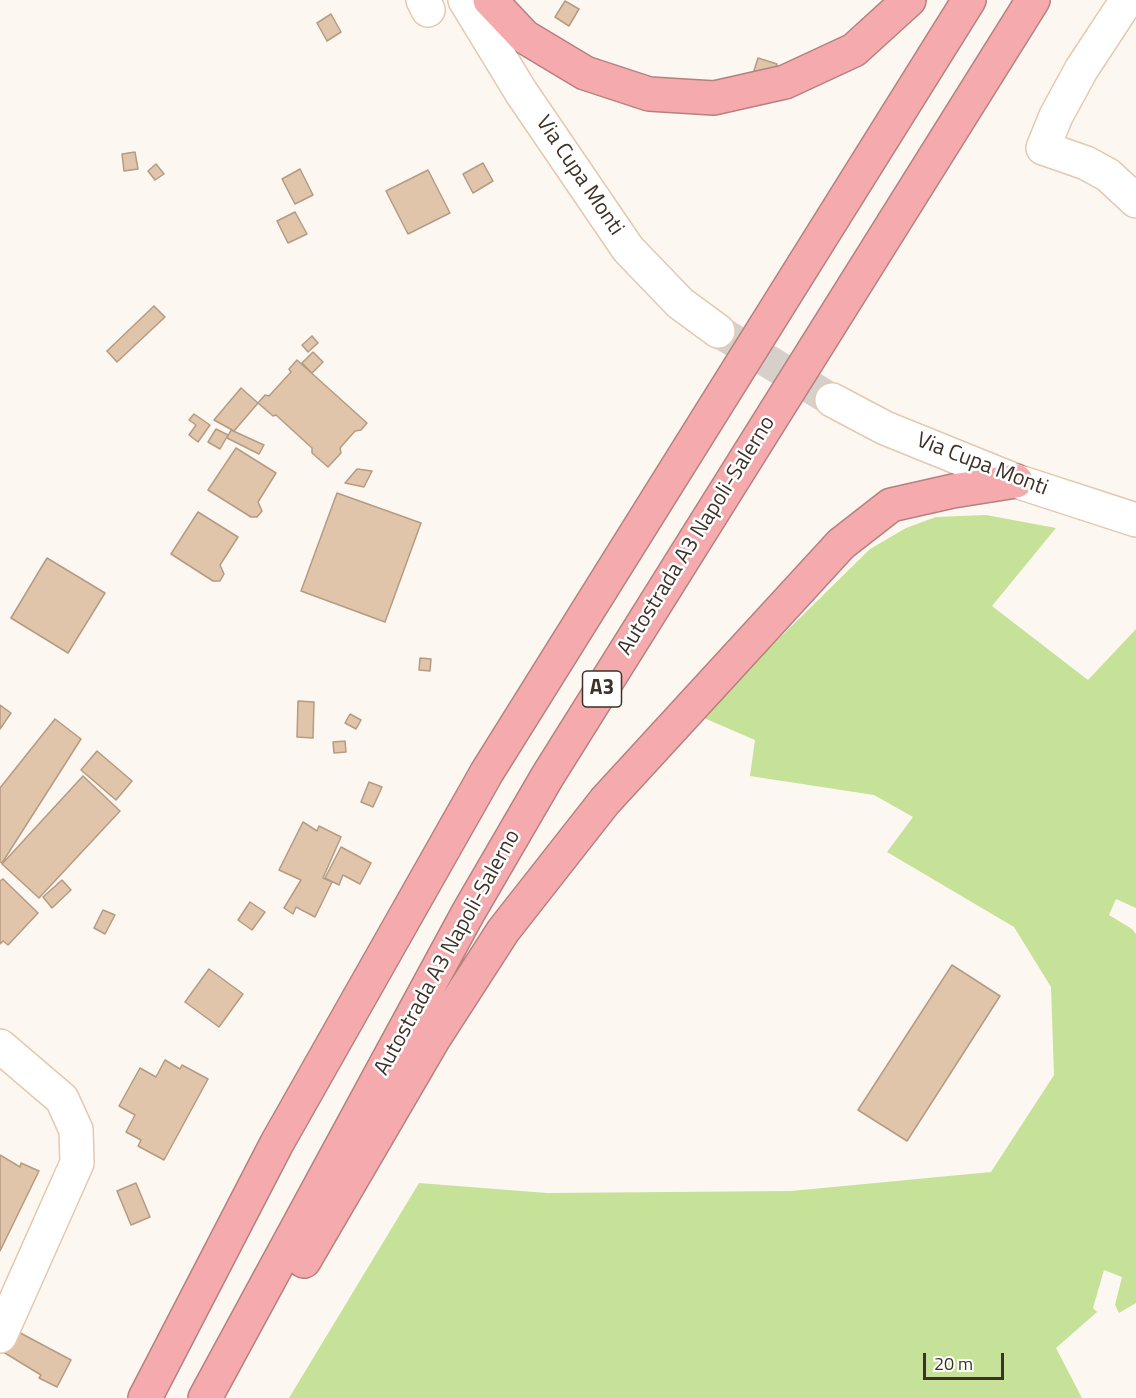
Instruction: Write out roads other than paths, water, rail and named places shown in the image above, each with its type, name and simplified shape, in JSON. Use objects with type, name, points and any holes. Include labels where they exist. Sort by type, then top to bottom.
[{"type":"highway","points":[[490,0],[525,38],[585,73],[649,94],[714,98],[785,82],[854,50],[909,0]]},
{"type":"highway","name":"A3","points":[[145,1398],[277,1143],[487,772],[969,0]]},
{"type":"highway","name":"Autostrada A3 Napoli-Salerno","points":[[205,1398],[463,923],[547,777],[1033,0]]},
{"type":"highway","points":[[210,1398],[283,1297],[434,1038],[503,931],[605,801],[841,544],[891,505],[953,491],[1016,482]]},
{"type":"street","name":"Via Cupa Monti","points":[[465,0],[521,92],[628,249],[680,303],[718,331]]},
{"type":"street","points":[[1127,0],[1081,70],[1043,148],[1086,163],[1108,175],[1136,201]]},
{"type":"street","name":"Via Cupa Monti","points":[[832,400],[885,428],[1016,482],[1136,520]]},
{"type":"street","points":[[0,1046],[62,1099],[76,1130],[76,1163],[0,1336]]},
{"type":"tunnel","points":[[718,331],[832,400]]}]
